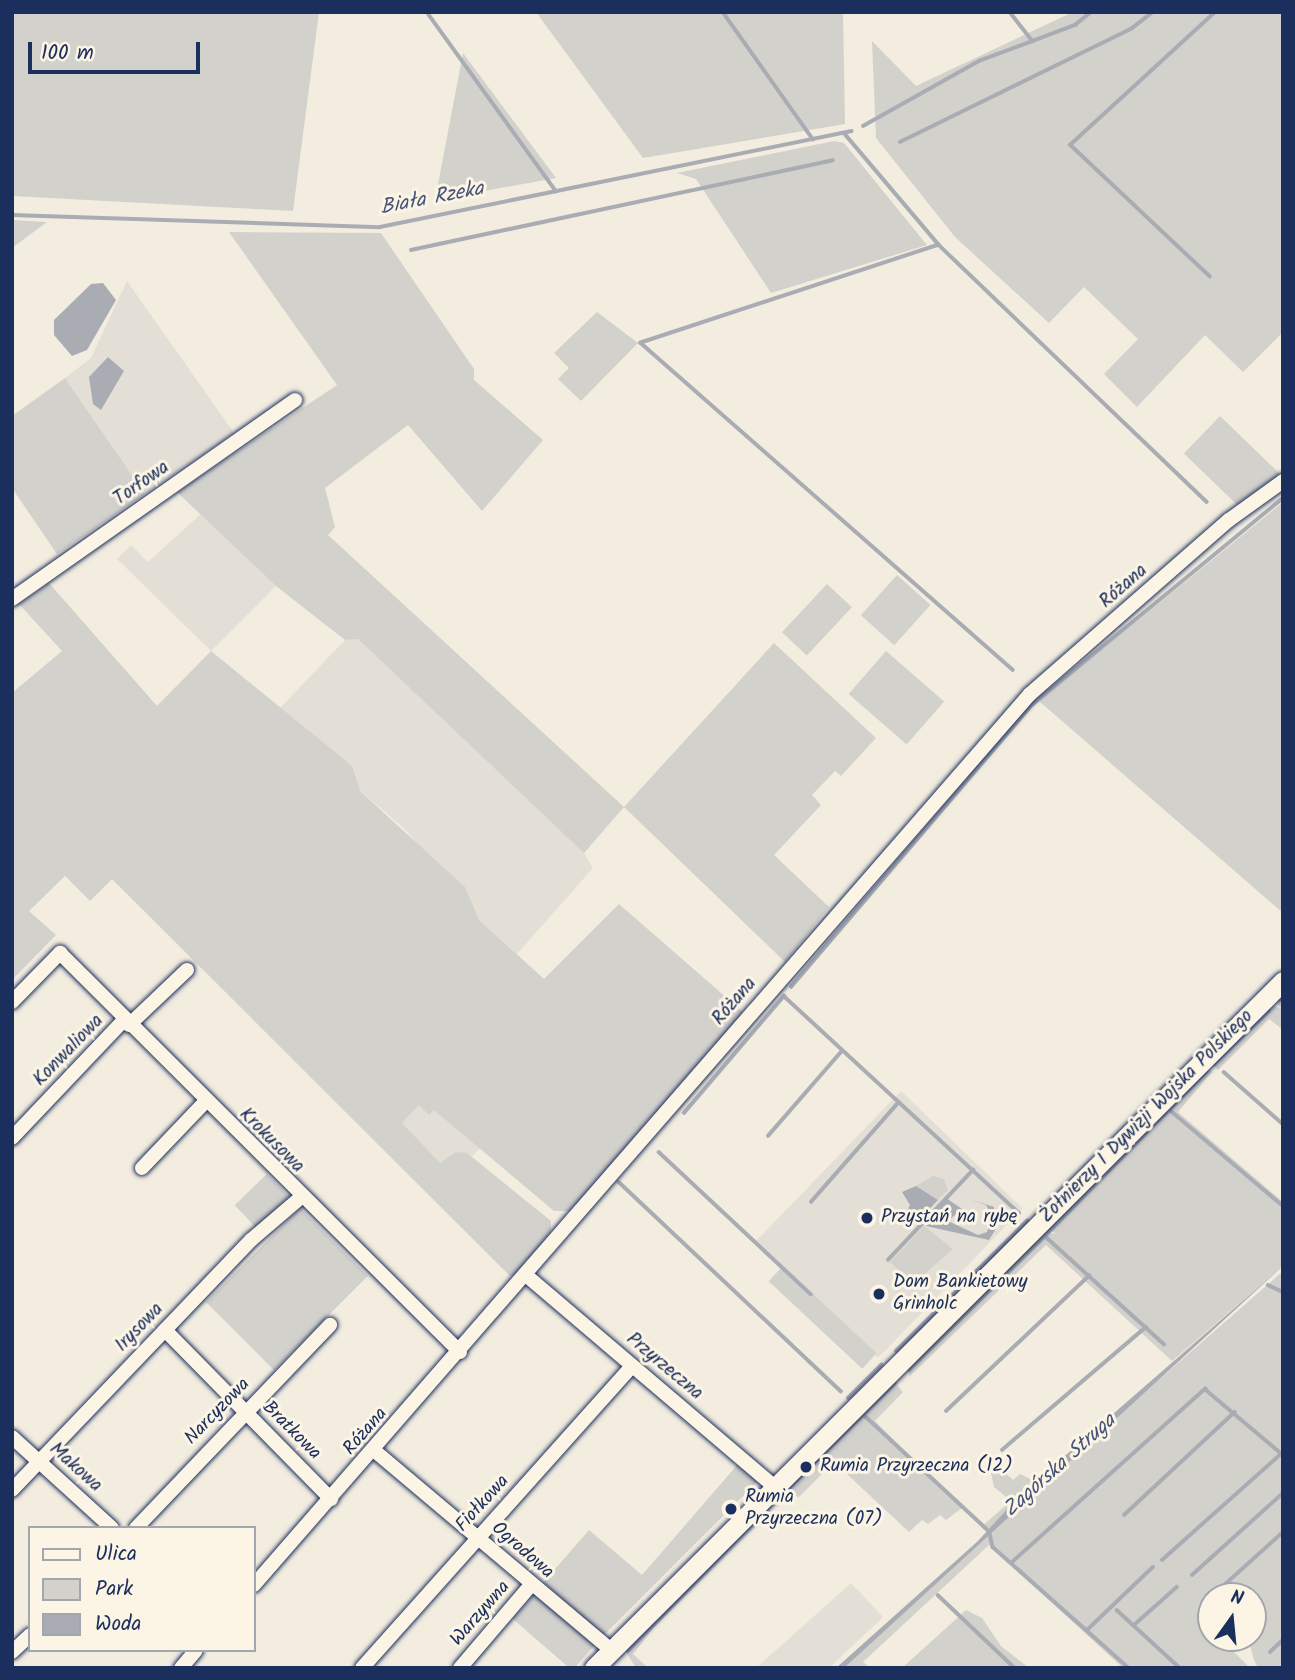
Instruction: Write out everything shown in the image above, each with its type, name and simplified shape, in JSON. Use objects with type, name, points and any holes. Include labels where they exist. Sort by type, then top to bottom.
[{"type":"street","name":"Torfowa","points":[[12,599],[295,400]]},
{"type":"street","name":"Różana","points":[[256,1584],[376,1452],[1030,694],[1229,520],[1283,481]]},
{"type":"street","name":"Krokusowa","points":[[12,1002],[60,953],[300,1198],[460,1352]]},
{"type":"street","name":"Konwaliowa","points":[[12,1138],[127,1022],[187,970]]},
{"type":"street","name":"Żołnierzy I Dywizji Wojska Polskiego","points":[[594,1668],[1283,981]]},
{"type":"street","points":[[142,1168],[205,1102]]},
{"type":"street","name":"Irysowa","points":[[12,1490],[165,1330],[300,1198]]},
{"type":"street","name":"Przyrzeczna","points":[[527,1276],[775,1487]]},
{"type":"street","name":"Narcyzowa","points":[[138,1526],[330,1325]]},
{"type":"street","name":"Bratkowa","points":[[165,1330],[331,1499]]},
{"type":"street","name":"Fiołkowa","points":[[362,1668],[632,1366]]},
{"type":"street","name":"Makowa","points":[[12,1437],[111,1526]]},
{"type":"street","name":"Ogrodowa","points":[[376,1452],[611,1650]]},
{"type":"street","name":"Warzywna","points":[[460,1668],[531,1585]]},
{"type":"street","points":[[12,1652],[28,1637]]},
{"type":"street","points":[[181,1668],[194,1652]]},
{"type":"shaded area","points":[[127,281],[234,433],[145,494],[65,378],[91,358]]},
{"type":"shaded area","points":[[201,514],[276,586],[211,651],[117,559],[131,545],[148,562]]},
{"type":"shaded area","points":[[358,639],[582,850],[593,868],[517,954],[479,920],[405,829],[361,792],[352,766],[279,709],[345,640]]},
{"type":"shaded area","points":[[423,1091],[480,1148],[435,1194],[378,1136]]},
{"type":"shaded area","points":[[901,1091],[1023,1208],[878,1358],[757,1241]]},
{"type":"shaded area","points":[[851,1583],[883,1617],[829,1668],[756,1668]]},
{"type":"green space","points":[[12,12],[319,12],[293,211],[12,196]]},
{"type":"green space","points":[[536,12],[843,12],[845,124],[643,158]]},
{"type":"green space","points":[[1073,12],[1283,12],[1283,332],[1243,372],[1205,335],[1137,407],[1104,374],[1138,339],[1084,287],[1049,323],[955,237],[876,138],[872,41],[916,86]]},
{"type":"green space","points":[[463,53],[556,178],[435,200]]},
{"type":"green space","points":[[834,141],[844,143],[927,245],[771,293],[696,179],[677,173]]},
{"type":"green space","points":[[12,220],[47,222],[12,248]]},
{"type":"green space","points":[[229,232],[381,233],[474,369],[474,380],[543,440],[482,511],[408,425],[325,488],[335,527],[328,535],[624,807],[584,853],[358,639],[345,640],[276,586],[177,492],[337,385]]},
{"type":"green space","points":[[597,312],[638,343],[581,401],[558,379],[569,368],[554,353]]},
{"type":"green space","points":[[65,378],[145,494],[57,554],[12,488],[12,416]]},
{"type":"green space","points":[[1220,416],[1280,474],[1244,511],[1184,453]]},
{"type":"green space","points":[[1283,502],[1283,913],[1039,701]]},
{"type":"green space","points":[[897,575],[930,605],[894,645],[861,615]]},
{"type":"green space","points":[[49,583],[157,706],[211,651],[352,766],[361,792],[465,887],[479,920],[544,979],[619,904],[744,1013],[573,1211],[554,1211],[434,1110],[429,1115],[419,1105],[402,1123],[440,1163],[456,1152],[467,1153],[551,1221],[551,1235],[517,1275],[510,1276],[112,879],[90,901],[65,876],[29,911],[56,935],[12,980],[12,693],[62,651],[19,604]]},
{"type":"green space","points":[[827,584],[852,607],[807,655],[782,632]]},
{"type":"green space","points":[[774,643],[876,738],[841,776],[835,771],[812,795],[821,805],[774,855],[829,907],[785,962],[624,807]]},
{"type":"green space","points":[[886,651],[944,702],[907,745],[849,694]]},
{"type":"green space","points":[[1283,989],[1283,1030],[1269,1019],[1218,1070],[1210,1062],[1271,1006],[1281,1008],[1275,1001]]},
{"type":"green space","points":[[1205,1066],[1212,1072],[1178,1112],[1283,1202],[1283,1266],[1172,1361],[1046,1245],[910,1376],[906,1366],[1041,1232],[1056,1234],[1048,1228]]},
{"type":"green space","points":[[267,1174],[290,1198],[258,1229],[235,1205]]},
{"type":"green space","points":[[933,1176],[944,1179],[948,1190],[938,1200],[916,1186]]},
{"type":"green space","points":[[300,1208],[368,1276],[274,1370],[206,1302]]},
{"type":"green space","points":[[924,1226],[953,1249],[913,1284],[890,1262]]},
{"type":"green space","points":[[783,1266],[877,1353],[862,1369],[769,1281]]},
{"type":"green space","points":[[1283,1271],[1283,1668],[1258,1668],[1252,1652],[1267,1652],[1267,1582],[1197,1582],[1197,1652],[1234,1652],[1250,1668],[1123,1668],[989,1545],[863,1662],[870,1668],[844,1668],[1024,1498]]},
{"type":"green space","points":[[893,1381],[903,1392],[875,1421],[962,1508],[946,1520],[940,1515],[928,1524],[922,1520],[909,1532],[834,1462],[799,1497],[786,1494]]},
{"type":"green space","points":[[738,1464],[758,1481],[602,1637],[542,1584],[589,1530],[642,1575]]},
{"type":"green space","points":[[998,1466],[1013,1480],[1020,1474],[1035,1481],[987,1532],[981,1527],[1011,1501],[994,1487],[991,1473]]},
{"type":"green space","points":[[778,1495],[768,1514],[653,1629],[633,1654],[648,1668],[636,1668],[623,1647]]},
{"type":"green space","points":[[535,1593],[595,1645],[574,1668],[569,1668],[513,1619]]},
{"type":"green space","points":[[966,1610],[982,1618],[1001,1646],[1029,1668],[902,1668]]},
{"type":"water","points":[[103,283],[116,300],[87,350],[72,356],[54,335],[54,320],[91,284]]},
{"type":"water","points":[[108,357],[124,371],[101,410],[93,404],[89,377]]},
{"type":"water","points":[[916,1186],[938,1200],[912,1227],[903,1220],[910,1205],[902,1192]]},
{"type":"water","points":[[946,1198],[962,1209],[948,1221],[978,1235],[987,1232],[993,1217],[986,1205],[969,1199],[994,1207],[997,1227],[989,1240],[926,1226]]},
{"type":"water","name":"Zagórska Struga","points":[[1283,1266],[844,1668],[836,1668],[978,1541],[1020,1495]]},
{"type":"waterway","points":[[427,12],[556,191]]},
{"type":"waterway","points":[[723,12],[813,139]]},
{"type":"waterway","points":[[1010,12],[1033,41]]},
{"type":"waterway","name":"Biała Rzeka","points":[[863,126],[979,61],[1075,25],[1091,12]]},
{"type":"waterway","points":[[900,142],[1131,29],[1153,12]]},
{"type":"waterway","points":[[1210,277],[1070,145],[1215,12]]},
{"type":"waterway","name":"Biała Rzeka","points":[[12,215],[380,227],[851,131]]},
{"type":"waterway","points":[[845,134],[939,245],[1207,502]]},
{"type":"waterway","points":[[411,250],[833,160]]},
{"type":"waterway","points":[[939,245],[641,343],[1013,670]]},
{"type":"waterway","points":[[791,987],[1032,705],[1283,498]]},
{"type":"waterway","points":[[684,1113],[784,996],[1019,1213]]},
{"type":"waterway","points":[[1280,1000],[1283,997]]},
{"type":"waterway","points":[[1214,1064],[1269,1011]]},
{"type":"waterway","points":[[768,1136],[842,1051]]},
{"type":"waterway","points":[[1045,1236],[1206,1072]]},
{"type":"waterway","points":[[1224,1072],[1283,1124]]},
{"type":"waterway","points":[[811,1202],[898,1103]]},
{"type":"waterway","points":[[1170,1110],[1283,1206]]},
{"type":"waterway","points":[[659,1152],[811,1294]]},
{"type":"waterway","points":[[888,1260],[973,1170]]},
{"type":"waterway","points":[[619,1182],[841,1391]]},
{"type":"waterway","points":[[896,1351],[1027,1221]]},
{"type":"waterway","points":[[909,1370],[1045,1236],[1164,1344]]},
{"type":"waterway","points":[[946,1411],[1089,1276]]},
{"type":"waterway","points":[[1268,1285],[1283,1292]]},
{"type":"waterway","points":[[1002,1450],[1146,1327]]},
{"type":"waterway","points":[[848,1398],[881,1365]]},
{"type":"waterway","points":[[786,1491],[895,1383]]},
{"type":"waterway","points":[[1011,1563],[1205,1389],[1283,1455]]},
{"type":"waterway","points":[[1124,1515],[1235,1412]]},
{"type":"waterway","points":[[863,1414],[988,1530]]},
{"type":"waterway","points":[[1162,1560],[1281,1454]]},
{"type":"waterway","points":[[1192,1575],[1283,1493]]},
{"type":"waterway","points":[[628,1651],[776,1500]]},
{"type":"waterway","points":[[1228,1582],[1283,1532]]},
{"type":"waterway","points":[[990,1534],[993,1547],[1129,1668]]},
{"type":"waterway","points":[[1087,1630],[1153,1567]]},
{"type":"waterway","points":[[1134,1625],[1177,1587]]},
{"type":"waterway","points":[[938,1595],[1015,1668]]},
{"type":"waterway","points":[[1117,1610],[1180,1668]]},
{"type":"waterway","points":[[1270,1652],[1283,1640]]},
{"type":"place","name":"Przystań na rybę","points":[[867,1218]]},
{"type":"place","name":"Dom Bankietowy Grinholc","points":[[879,1294]]},
{"type":"place","name":"Rumia Przyrzeczna (12)","points":[[806,1467]]},
{"type":"place","name":"Rumia Przyrzeczna (07)","points":[[731,1509]]}]
